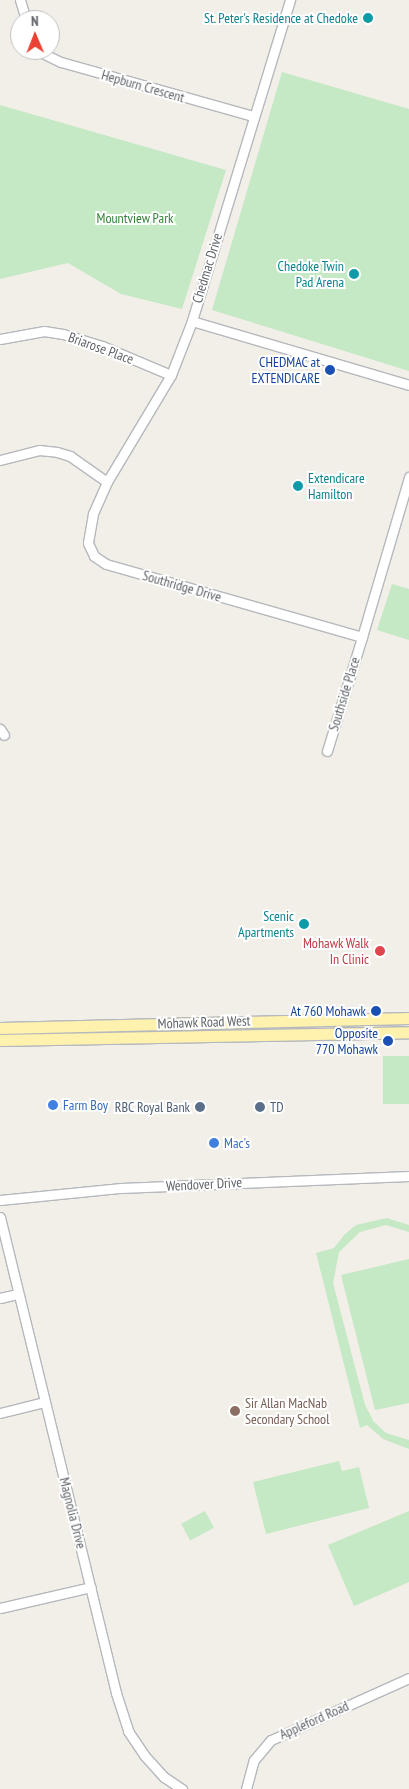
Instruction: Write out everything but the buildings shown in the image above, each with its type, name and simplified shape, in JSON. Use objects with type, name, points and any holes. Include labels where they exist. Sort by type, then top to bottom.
[{"type":"main road","name":"Mohawk Road West","points":[[0,1028],[252,1020],[409,1018]]},
{"type":"main road","points":[[232,1036],[252,1020]]},
{"type":"main road","name":"Mohawk Road West","points":[[0,1040],[409,1032]]},
{"type":"street","name":"Chedmac Drive","points":[[290,0],[253,116],[192,321],[409,385]]},
{"type":"street","name":"Hepburn Crescent","points":[[57,60],[253,116]]},
{"type":"street","name":"Southridge Drive","points":[[192,321],[171,376],[107,482],[93,514],[88,543],[94,556],[106,564],[362,637]]},
{"type":"street","name":"Briarose Place","points":[[0,339],[44,332],[63,334],[102,346],[171,376]]},
{"type":"street","points":[[0,460],[39,450],[57,452],[70,456],[107,482]]},
{"type":"street","points":[[362,637],[409,477]]},
{"type":"street","name":"Southside Place","points":[[327,751],[362,637]]},
{"type":"street","name":"Wendover Drive","points":[[0,1200],[121,1188],[409,1176]]},
{"type":"street","name":"Magnolia Drive","points":[[0,1217],[17,1294],[116,1694],[128,1731],[144,1755],[164,1777],[182,1789]]},
{"type":"street","points":[[0,1298],[17,1294]]},
{"type":"street","points":[[0,1413],[44,1402]]},
{"type":"street","points":[[0,1608],[91,1588]]},
{"type":"street","name":"Appleford Road","points":[[246,1789],[254,1760],[271,1740],[409,1680]]},
{"type":"green space","points":[[282,72],[409,109],[409,371],[212,310]]},
{"type":"green space","name":"Mountview Park","points":[[0,105],[226,170],[182,309],[121,294],[68,263],[0,279]]},
{"type":"green space","points":[[392,584],[409,589],[409,640],[377,630]]},
{"type":"green space","points":[[383,1056],[409,1056],[409,1104],[383,1104]]},
{"type":"green space","points":[[387,1218],[409,1225],[409,1232],[386,1225],[360,1232],[339,1252],[333,1283],[365,1405],[374,1422],[386,1433],[409,1440],[409,1449],[383,1439],[367,1425],[360,1428],[316,1253],[334,1248],[345,1234],[356,1225]]},
{"type":"green space","points":[[409,1259],[409,1403],[375,1410],[341,1275]]},
{"type":"green space","points":[[339,1461],[342,1471],[359,1467],[369,1508],[266,1534],[253,1482]]},
{"type":"green space","points":[[205,1511],[214,1528],[190,1540],[181,1524]]},
{"type":"green space","points":[[409,1511],[409,1582],[354,1606],[328,1545]]},
{"type":"place","name":"St. Peter's Residence at Chedoke","points":[[368,18]]},
{"type":"place","name":"Chedoke Twin Pad Arena","points":[[354,274]]},
{"type":"place","name":"CHEDMAC at EXTENDICARE","points":[[330,370]]},
{"type":"place","name":"Extendicare Hamilton","points":[[298,486]]},
{"type":"place","name":"Scenic Apartments","points":[[304,924]]},
{"type":"place","name":"Mohawk Walk In Clinic","points":[[380,951]]},
{"type":"place","name":"At 760 Mohawk","points":[[376,1011]]},
{"type":"place","name":"Opposite 770 Mohawk","points":[[388,1041]]},
{"type":"place","name":"Farm Boy","points":[[53,1105]]},
{"type":"place","name":"RBC Royal Bank","points":[[200,1107]]},
{"type":"place","name":"TD","points":[[260,1107]]},
{"type":"place","name":"Mac's","points":[[214,1143]]},
{"type":"place","name":"Sir Allan MacNab Secondary School","points":[[235,1411]]}]
